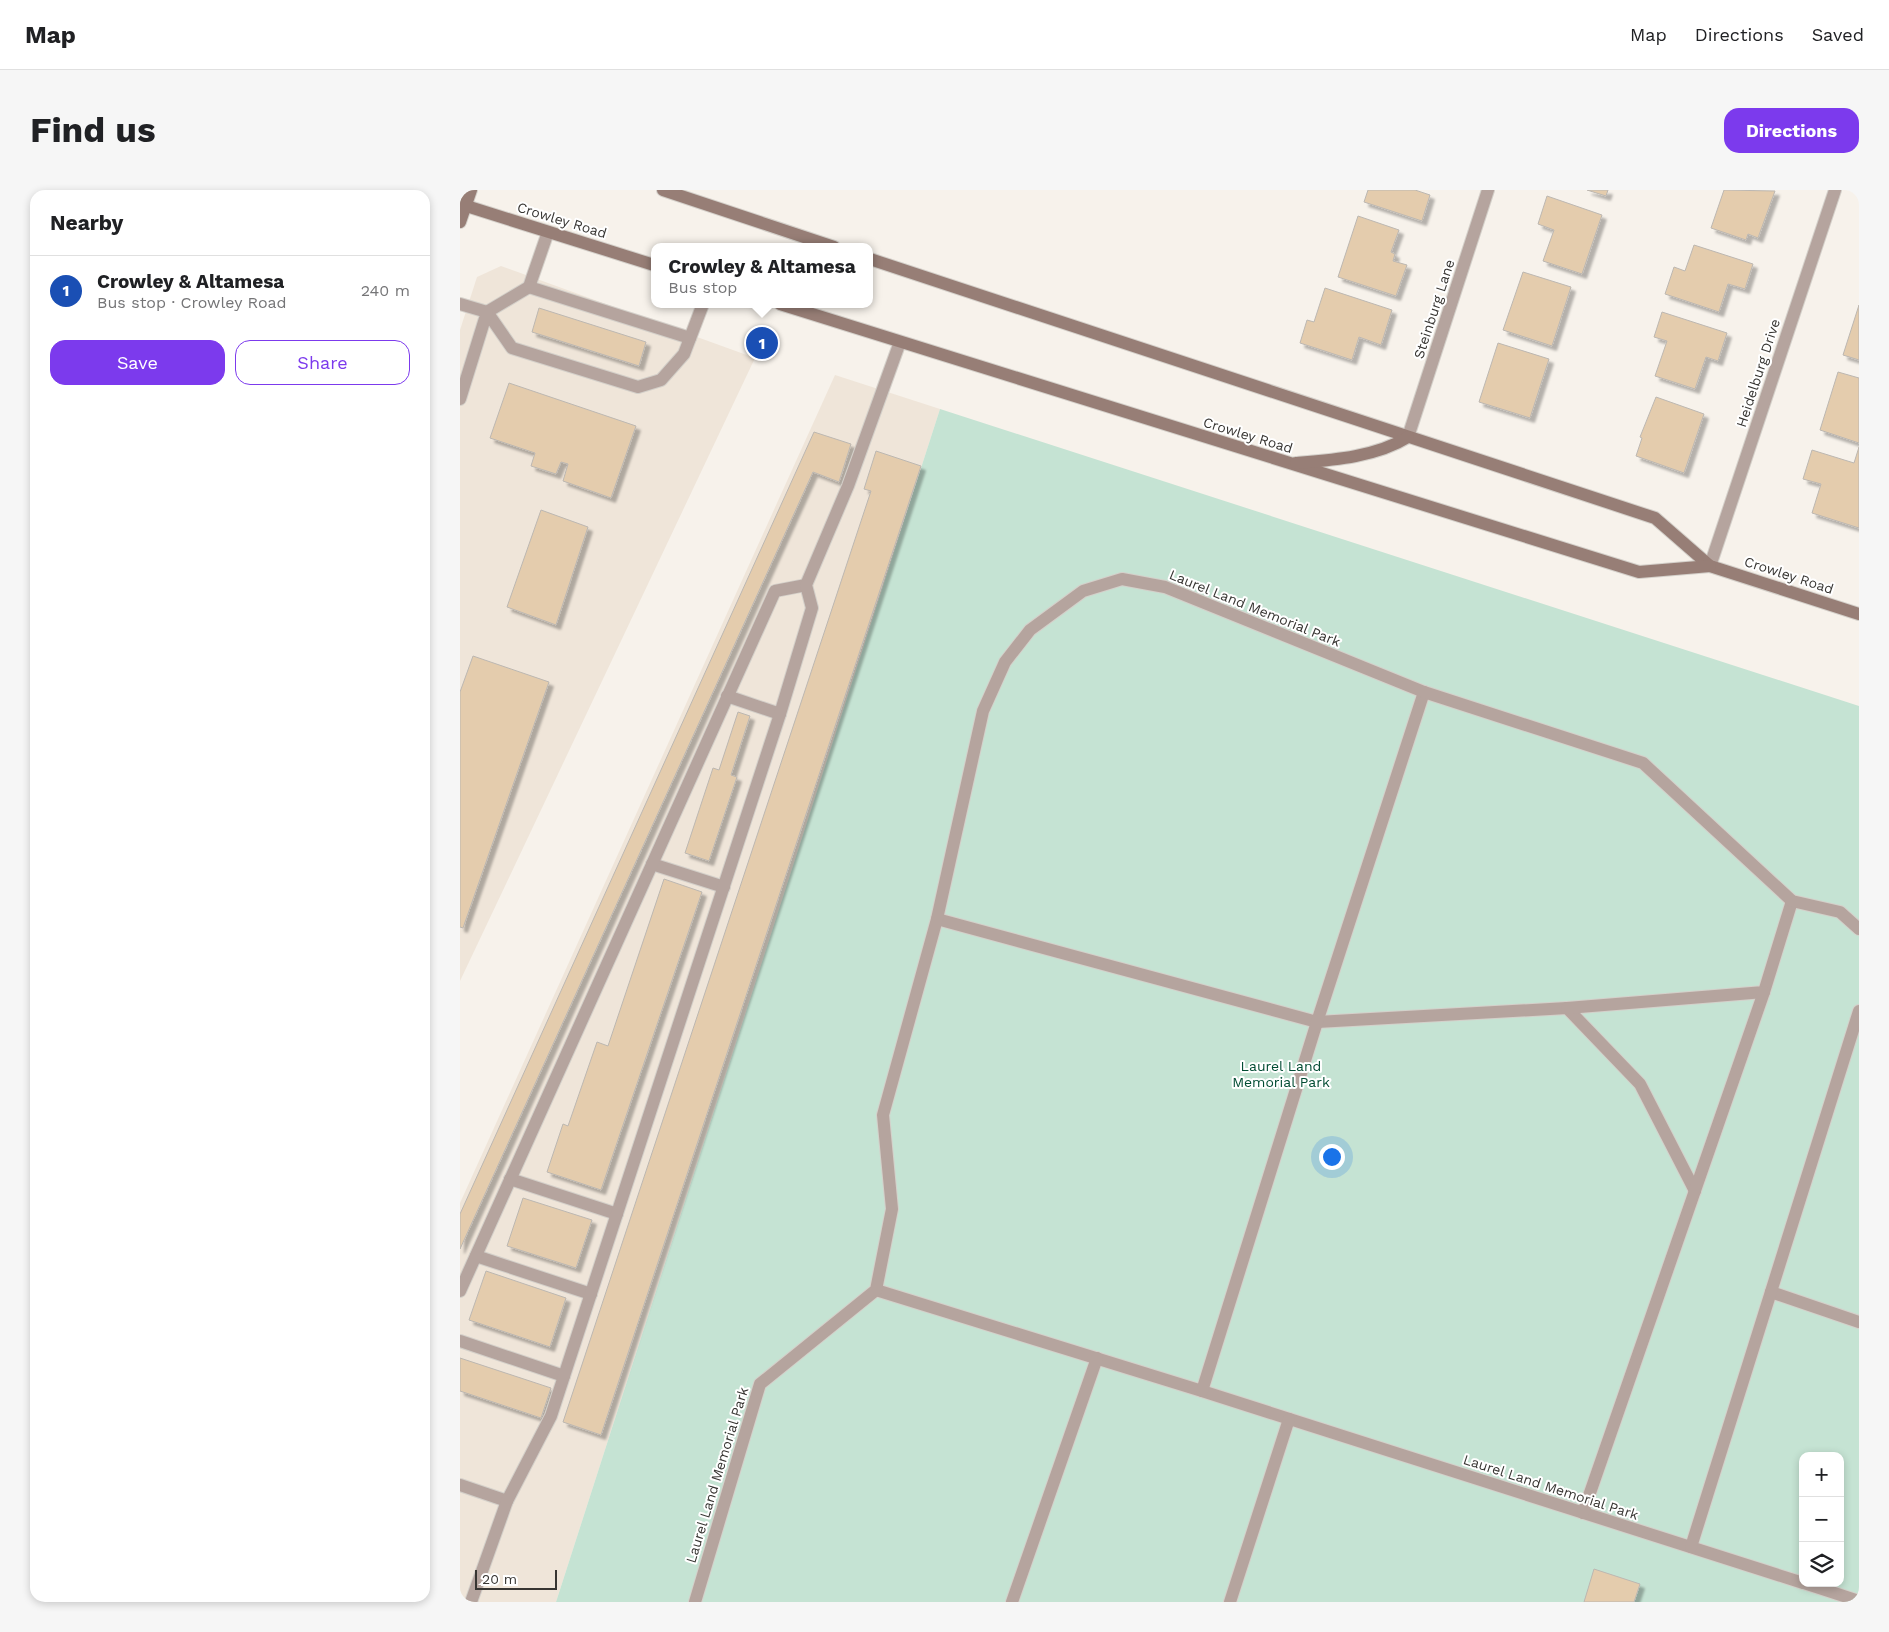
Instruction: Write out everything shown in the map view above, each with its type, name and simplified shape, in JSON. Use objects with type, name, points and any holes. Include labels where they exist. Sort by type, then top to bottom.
[{"type":"main road","points":[[460,222],[463,205],[471,190]]},
{"type":"main road","points":[[663,190],[822,243]]},
{"type":"main road","name":"Crowley Road","points":[[463,205],[651,264]]},
{"type":"main road","name":"Crowley Road","points":[[873,260],[1655,518],[1710,566]]},
{"type":"main road","name":"Crowley Road","points":[[793,308],[1639,572],[1710,566],[1859,614]]},
{"type":"main road","points":[[1288,464],[1322,461],[1374,451],[1393,446],[1408,437]]},
{"type":"street","name":"Steinburg Lane","points":[[1408,437],[1488,190]]},
{"type":"street","name":"Heidelburg Drive","points":[[1710,566],[1835,190]]},
{"type":"street","points":[[460,399],[487,312],[528,287],[548,232]]},
{"type":"street","points":[[528,287],[690,338]]},
{"type":"street","points":[[460,304],[487,312],[512,348],[638,387],[661,380],[684,354],[701,308]]},
{"type":"street","points":[[471,1602],[507,1501],[551,1416],[780,714],[812,608],[806,585],[848,486],[900,342]]},
{"type":"street","name":"Laurel Land Memorial Park","points":[[695,1602],[760,1384],[876,1290],[892,1209],[883,1115],[936,919],[983,711],[1005,662],[1030,630],[1083,592],[1122,579],[1165,588],[1424,692],[1643,763],[1792,901],[1840,912],[1859,929]]},
{"type":"street","points":[[460,1291],[774,591],[806,585]]},
{"type":"street","points":[[1202,1391],[1317,1022],[1424,692]]},
{"type":"street","points":[[727,696],[780,714]]},
{"type":"street","points":[[652,864],[724,886]]},
{"type":"street","points":[[1583,1513],[1764,992],[1792,901]]},
{"type":"street","points":[[936,919],[1317,1022],[1567,1008],[1764,992]]},
{"type":"street","points":[[1567,1008],[1640,1084],[1695,1191]]},
{"type":"street","points":[[1691,1547],[1859,1011]]},
{"type":"street","points":[[510,1179],[616,1214]]},
{"type":"street","points":[[476,1256],[591,1294]]},
{"type":"street","name":"Laurel Land Memorial Park","points":[[876,1290],[1202,1391],[1799,1581]]},
{"type":"street","points":[[1771,1292],[1859,1322]]},
{"type":"street","points":[[460,1342],[564,1376]]},
{"type":"street","points":[[1012,1602],[1097,1358]]},
{"type":"street","points":[[1230,1602],[1289,1419]]},
{"type":"street","points":[[460,1485],[507,1501]]},
{"type":"street","name":"Laurel Land Memorial Park","points":[[1816,1587],[1859,1601]]},
{"type":"shaded area","points":[[501,266],[755,358],[460,981],[460,330],[477,277]]},
{"type":"shaded area","points":[[835,375],[940,409],[556,1602],[460,1602],[460,1203]]},
{"type":"green space","name":"Laurel Land Memorial Park","points":[[940,409],[1859,706],[1859,1602],[556,1602]]},
{"type":"building","points":[[1368,190],[1415,190],[1430,195],[1422,221],[1364,202]]},
{"type":"building","points":[[1587,190],[1608,190],[1606,196]]},
{"type":"building","points":[[1724,190],[1775,191],[1758,238],[1748,234],[1746,240],[1711,228]]},
{"type":"building","points":[[1547,196],[1602,215],[1582,274],[1543,261],[1554,230],[1538,224]]},
{"type":"building","points":[[1358,216],[1399,230],[1391,252],[1395,254],[1393,261],[1407,265],[1396,296],[1338,277]]},
{"type":"building","points":[[1694,245],[1753,264],[1745,289],[1728,284],[1719,312],[1665,294],[1674,267],[1685,271]]},
{"type":"building","points":[[1523,272],[1571,287],[1552,346],[1503,330]]},
{"type":"building","points":[[1325,288],[1392,310],[1381,345],[1359,337],[1352,360],[1300,343],[1307,320],[1314,322]]},
{"type":"building","points":[[1859,305],[1859,360],[1843,355]]},
{"type":"building","points":[[539,308],[646,342],[639,366],[532,332]]},
{"type":"building","points":[[1662,312],[1727,333],[1718,361],[1706,357],[1695,389],[1655,376],[1667,341],[1654,337]]},
{"type":"building","points":[[1498,343],[1549,359],[1530,418],[1479,402]]},
{"type":"building","points":[[1838,372],[1859,378],[1859,443],[1820,430]]},
{"type":"building","points":[[509,383],[636,426],[611,498],[563,481],[568,464],[561,462],[556,474],[531,466],[535,453],[490,438]]},
{"type":"building","points":[[1656,397],[1704,414],[1684,473],[1636,456],[1642,438],[1640,437]]},
{"type":"building","points":[[814,432],[851,444],[839,482],[813,472],[460,1249],[460,1214]]},
{"type":"building","points":[[1859,447],[1859,528],[1812,513],[1821,484],[1803,479],[1812,450],[1854,463]]},
{"type":"building","points":[[876,451],[921,466],[601,1435],[563,1422],[871,491],[864,489]]},
{"type":"building","points":[[541,510],[588,527],[556,625],[507,607]]},
{"type":"building","points":[[473,656],[549,682],[463,928],[460,927],[460,692]]},
{"type":"building","points":[[738,712],[750,716],[731,775],[737,777],[709,861],[685,853],[713,768],[719,770]]},
{"type":"building","points":[[664,879],[702,892],[601,1190],[547,1172],[563,1124],[568,1126],[597,1042],[608,1046]]},
{"type":"building","points":[[523,1198],[592,1220],[576,1268],[507,1246]]},
{"type":"building","points":[[486,1271],[566,1298],[550,1347],[469,1320]]},
{"type":"building","points":[[460,1358],[551,1388],[541,1418],[460,1391]]},
{"type":"building","points":[[1594,1569],[1640,1584],[1634,1602],[1584,1602]]},
{"type":"place","name":"Crowley & Altamesa","points":[[762,343]]}]
